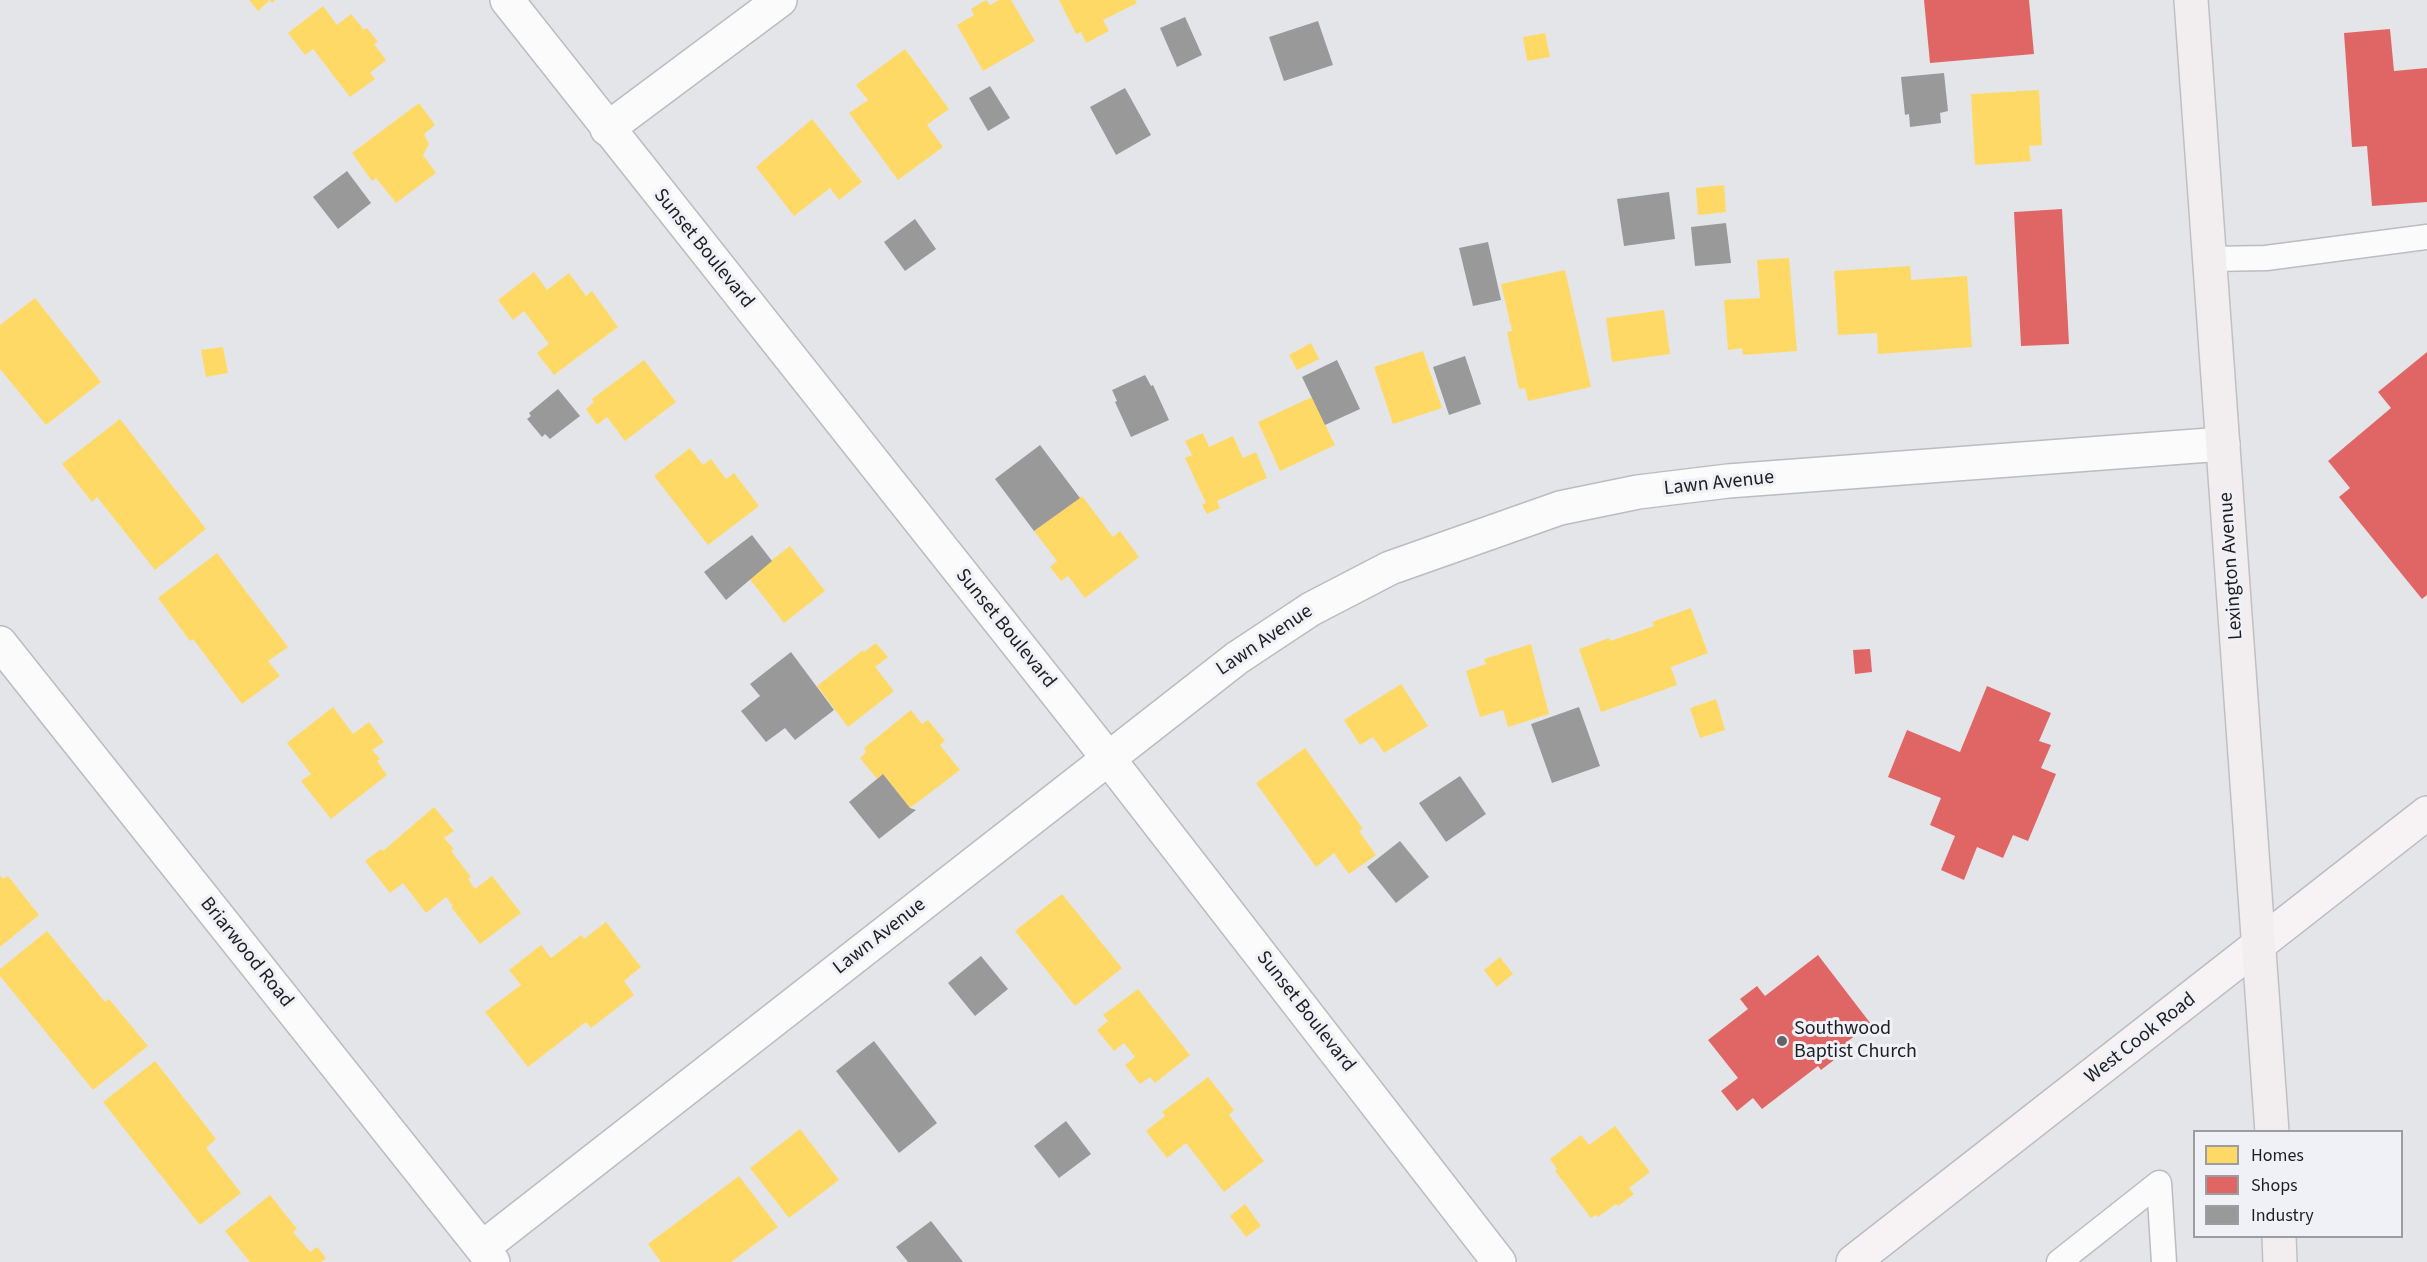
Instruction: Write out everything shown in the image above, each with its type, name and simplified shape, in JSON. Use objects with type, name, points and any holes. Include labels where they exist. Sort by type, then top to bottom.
[{"type":"main road","name":"Lexington Avenue","points":[[2191,0],[2272,1130]]},
{"type":"main road","name":"West Cook Road","points":[[1853,1262],[2259,946],[2421,826]]},
{"type":"main road","points":[[2279,1238],[2280,1262]]},
{"type":"street","name":"Sunset Boulevard","points":[[507,0],[1108,758],[1499,1262]]},
{"type":"street","points":[[608,129],[780,0]]},
{"type":"street","name":"Lawn Avenue","points":[[487,1255],[1108,758],[1237,658],[1311,609],[1390,568],[1560,508],[1638,492],[1728,481],[2223,444]]},
{"type":"street","name":"Briarwood Road","points":[[0,643],[487,1255]]},
{"type":"lane","points":[[2210,259],[2266,258],[2427,237]]},
{"type":"lane","points":[[2059,1262],[2159,1183],[2164,1262]]},
{"type":"building: Homes","points":[[249,0],[270,0],[258,11]]},
{"type":"building: Homes","points":[[986,0],[990,5],[999,0],[1011,0],[1035,41],[983,71],[957,25],[974,15],[971,9]]},
{"type":"building: Homes","points":[[1059,0],[1135,0],[1137,3],[1103,20],[1109,31],[1086,43],[1081,32],[1076,34]]},
{"type":"building: Homes","points":[[323,6],[337,25],[351,14],[378,42],[374,44],[386,60],[370,73],[375,79],[350,97],[313,49],[305,55],[288,33]]},
{"type":"building: Homes","points":[[1545,33],[1550,57],[1527,61],[1523,37]]},
{"type":"building: Homes","points":[[905,49],[949,109],[927,125],[943,147],[898,180],[849,113],[868,100],[856,85]]},
{"type":"building: Homes","points":[[2039,90],[2042,145],[2029,146],[2031,161],[1975,165],[1971,94]]},
{"type":"building: Homes","points":[[419,103],[435,125],[424,134],[429,144],[423,155],[436,173],[396,203],[376,178],[372,181],[352,153]]},
{"type":"building: Homes","points":[[812,119],[862,182],[839,200],[830,188],[794,216],[756,167]]},
{"type":"building: Homes","points":[[1724,185],[1726,212],[1698,215],[1696,188]]},
{"type":"building: Homes","points":[[1789,258],[1797,351],[1743,355],[1742,348],[1728,350],[1724,300],[1760,298],[1757,260]]},
{"type":"building: Homes","points":[[1910,266],[1911,280],[1967,276],[1972,347],[1878,354],[1877,333],[1838,335],[1834,271]]},
{"type":"building: Homes","points":[[1565,270],[1591,387],[1528,401],[1525,388],[1519,389],[1507,332],[1512,331],[1501,284]]},
{"type":"building: Homes","points":[[534,272],[547,290],[569,273],[586,296],[592,291],[618,327],[554,375],[537,353],[549,344],[524,311],[513,320],[498,300]]},
{"type":"building: Homes","points":[[35,298],[101,382],[46,425],[0,369],[0,325]]},
{"type":"building: Homes","points":[[1664,310],[1670,354],[1612,362],[1606,318]]},
{"type":"building: Homes","points":[[1311,343],[1319,359],[1297,370],[1289,355]]},
{"type":"building: Homes","points":[[223,347],[228,373],[206,377],[201,350]]},
{"type":"building: Homes","points":[[1423,351],[1442,408],[1393,424],[1374,367]]},
{"type":"building: Homes","points":[[644,360],[676,402],[625,441],[607,417],[597,425],[586,409],[594,402],[592,399]]},
{"type":"building: Homes","points":[[1312,397],[1335,445],[1280,471],[1258,422]]},
{"type":"building: Homes","points":[[120,419],[206,529],[155,570],[97,497],[92,502],[62,464]]},
{"type":"building: Homes","points":[[1203,433],[1209,447],[1233,436],[1243,458],[1256,452],[1267,478],[1217,501],[1220,508],[1207,514],[1202,505],[1206,503],[1185,458],[1192,455],[1185,441]]},
{"type":"building: Homes","points":[[690,448],[703,465],[711,459],[726,479],[734,473],[759,506],[708,545],[654,476]]},
{"type":"building: Homes","points":[[1082,496],[1113,537],[1120,531],[1139,557],[1085,598],[1068,576],[1061,581],[1050,567],[1057,561],[1034,531]]},
{"type":"building: Homes","points":[[790,546],[825,591],[784,623],[749,578]]},
{"type":"building: Homes","points":[[217,553],[288,647],[268,661],[280,676],[242,704],[193,639],[190,641],[158,598]]},
{"type":"building: Homes","points":[[1691,608],[1708,653],[1671,667],[1677,685],[1601,712],[1579,649],[1654,626],[1652,622]]},
{"type":"building: Homes","points":[[876,643],[888,657],[875,667],[894,691],[848,727],[817,686],[863,650],[864,652]]},
{"type":"building: Homes","points":[[1531,644],[1549,714],[1508,727],[1503,710],[1480,717],[1466,671],[1486,664],[1484,659]]},
{"type":"building: Homes","points":[[1401,684],[1428,726],[1384,753],[1373,737],[1360,745],[1344,720]]},
{"type":"building: Homes","points":[[1716,699],[1725,730],[1700,738],[1690,708]]},
{"type":"building: Homes","points":[[333,707],[353,734],[369,722],[384,742],[372,750],[380,759],[377,761],[387,775],[331,819],[301,781],[311,774],[287,743]]},
{"type":"building: Homes","points":[[911,710],[922,724],[928,720],[945,741],[940,745],[960,770],[910,808],[883,774],[877,779],[860,758],[866,752],[864,748]]},
{"type":"building: Homes","points":[[1305,748],[1363,829],[1359,831],[1376,855],[1349,874],[1334,853],[1316,867],[1256,783]]},
{"type":"building: Homes","points":[[434,807],[454,831],[444,838],[454,849],[451,851],[471,877],[468,879],[475,889],[492,876],[521,913],[480,944],[451,907],[453,906],[446,897],[426,913],[403,883],[390,893],[365,861],[381,849],[383,851]]},
{"type":"building: Homes","points":[[0,875],[3,879],[8,876],[39,915],[0,947]]},
{"type":"building: Homes","points":[[1062,894],[1122,968],[1075,1006],[1015,931]]},
{"type":"building: Homes","points":[[606,922],[641,967],[624,981],[634,995],[591,1028],[586,1022],[528,1067],[485,1012],[521,985],[509,970],[541,945],[551,958],[581,935],[584,939]]},
{"type":"building: Homes","points":[[47,931],[105,1002],[109,999],[148,1046],[93,1090],[0,976],[0,969]]},
{"type":"building: Homes","points":[[1500,957],[1513,974],[1497,987],[1484,970]]},
{"type":"building: Homes","points":[[1138,989],[1190,1055],[1155,1083],[1150,1077],[1140,1084],[1125,1065],[1135,1057],[1124,1043],[1114,1051],[1097,1030],[1108,1021],[1103,1015]]},
{"type":"building: Homes","points":[[155,1061],[216,1139],[206,1148],[241,1193],[200,1225],[103,1102]]},
{"type":"building: Homes","points":[[1208,1077],[1234,1110],[1229,1115],[1264,1161],[1224,1192],[1186,1143],[1167,1158],[1146,1131],[1165,1116],[1162,1112]]},
{"type":"building: Homes","points":[[1615,1126],[1650,1172],[1629,1188],[1634,1194],[1618,1206],[1616,1204],[1598,1217],[1596,1215],[1591,1218],[1555,1171],[1557,1169],[1550,1159],[1581,1135],[1589,1145]]},
{"type":"building: Homes","points":[[800,1129],[839,1180],[789,1218],[750,1168]]},
{"type":"building: Homes","points":[[739,1176],[778,1227],[731,1262],[661,1262],[648,1244]]},
{"type":"building: Homes","points":[[270,1195],[297,1229],[293,1232],[310,1252],[317,1247],[326,1258],[321,1262],[250,1262],[225,1231]]},
{"type":"building: Homes","points":[[1245,1204],[1261,1226],[1246,1237],[1230,1216]]},
{"type":"building: Shops","points":[[1924,0],[2029,0],[2034,54],[1930,63]]},
{"type":"building: Shops","points":[[2390,29],[2394,71],[2427,68],[2427,202],[2372,206],[2367,146],[2352,147],[2344,33]]},
{"type":"building: Shops","points":[[2062,209],[2069,344],[2021,346],[2014,212]]},
{"type":"building: Shops","points":[[2427,352],[2427,595],[2422,599],[2339,497],[2350,488],[2328,461],[2391,408],[2378,392]]},
{"type":"building: Shops","points":[[1870,649],[1872,672],[1855,674],[1853,650]]},
{"type":"building: Shops","points":[[1987,686],[2051,713],[2039,741],[2051,745],[2041,768],[2056,774],[2028,841],[2013,835],[2003,858],[1977,847],[1964,880],[1941,870],[1955,836],[1930,825],[1941,798],[1888,777],[1907,730],[1960,752]]},
{"type":"building: Shops","points":[[1818,955],[1871,1024],[1848,1041],[1852,1046],[1821,1070],[1818,1066],[1762,1109],[1753,1098],[1737,1111],[1721,1091],[1738,1078],[1708,1040],[1748,1009],[1740,999],[1757,986],[1765,996]]},
{"type":"building: Industry","points":[[1185,17],[1202,55],[1177,67],[1160,28]]},
{"type":"building: Industry","points":[[1318,21],[1333,65],[1284,81],[1269,37]]},
{"type":"building: Industry","points":[[1944,73],[1948,111],[1940,113],[1941,123],[1910,127],[1909,114],[1905,115],[1901,77]]},
{"type":"building: Industry","points":[[990,86],[1010,118],[988,131],[969,98]]},
{"type":"building: Industry","points":[[1125,88],[1151,135],[1116,155],[1090,107]]},
{"type":"building: Industry","points":[[347,171],[371,203],[338,229],[313,197]]},
{"type":"building: Industry","points":[[1669,192],[1675,239],[1624,246],[1617,199]]},
{"type":"building: Industry","points":[[915,219],[936,249],[905,271],[884,242]]},
{"type":"building: Industry","points":[[1726,223],[1731,263],[1695,266],[1691,227]]},
{"type":"building: Industry","points":[[1488,242],[1501,300],[1473,306],[1459,248]]},
{"type":"building: Industry","points":[[1465,356],[1481,404],[1449,415],[1433,367]]},
{"type":"building: Industry","points":[[1337,360],[1360,409],[1325,425],[1302,377]]},
{"type":"building: Industry","points":[[1145,375],[1151,386],[1153,385],[1169,420],[1131,437],[1112,390]]},
{"type":"building: Industry","points":[[558,389],[580,416],[550,439],[545,434],[542,437],[527,419],[531,416],[529,413]]},
{"type":"building: Industry","points":[[1040,445],[1080,498],[1034,531],[995,479]]},
{"type":"building: Industry","points":[[752,535],[772,561],[726,600],[704,572]]},
{"type":"building: Industry","points":[[791,652],[834,710],[795,740],[785,728],[766,742],[741,711],[760,696],[750,684]]},
{"type":"building: Industry","points":[[1579,707],[1600,766],[1552,783],[1531,724]]},
{"type":"building: Industry","points":[[883,774],[910,808],[916,810],[879,839],[849,802]]},
{"type":"building: Industry","points":[[1460,776],[1486,814],[1446,842],[1419,803]]},
{"type":"building: Industry","points":[[1400,841],[1429,877],[1396,903],[1367,867]]},
{"type":"building: Industry","points":[[981,956],[1008,989],[975,1016],[948,983]]},
{"type":"building: Industry","points":[[874,1041],[937,1123],[899,1153],[836,1071]]},
{"type":"building: Industry","points":[[1066,1121],[1091,1154],[1059,1178],[1034,1146]]},
{"type":"building: Industry","points":[[931,1221],[963,1262],[908,1262],[896,1247]]},
{"type":"place","name":"Southwood Baptist Church","points":[[1782,1041]]}]
